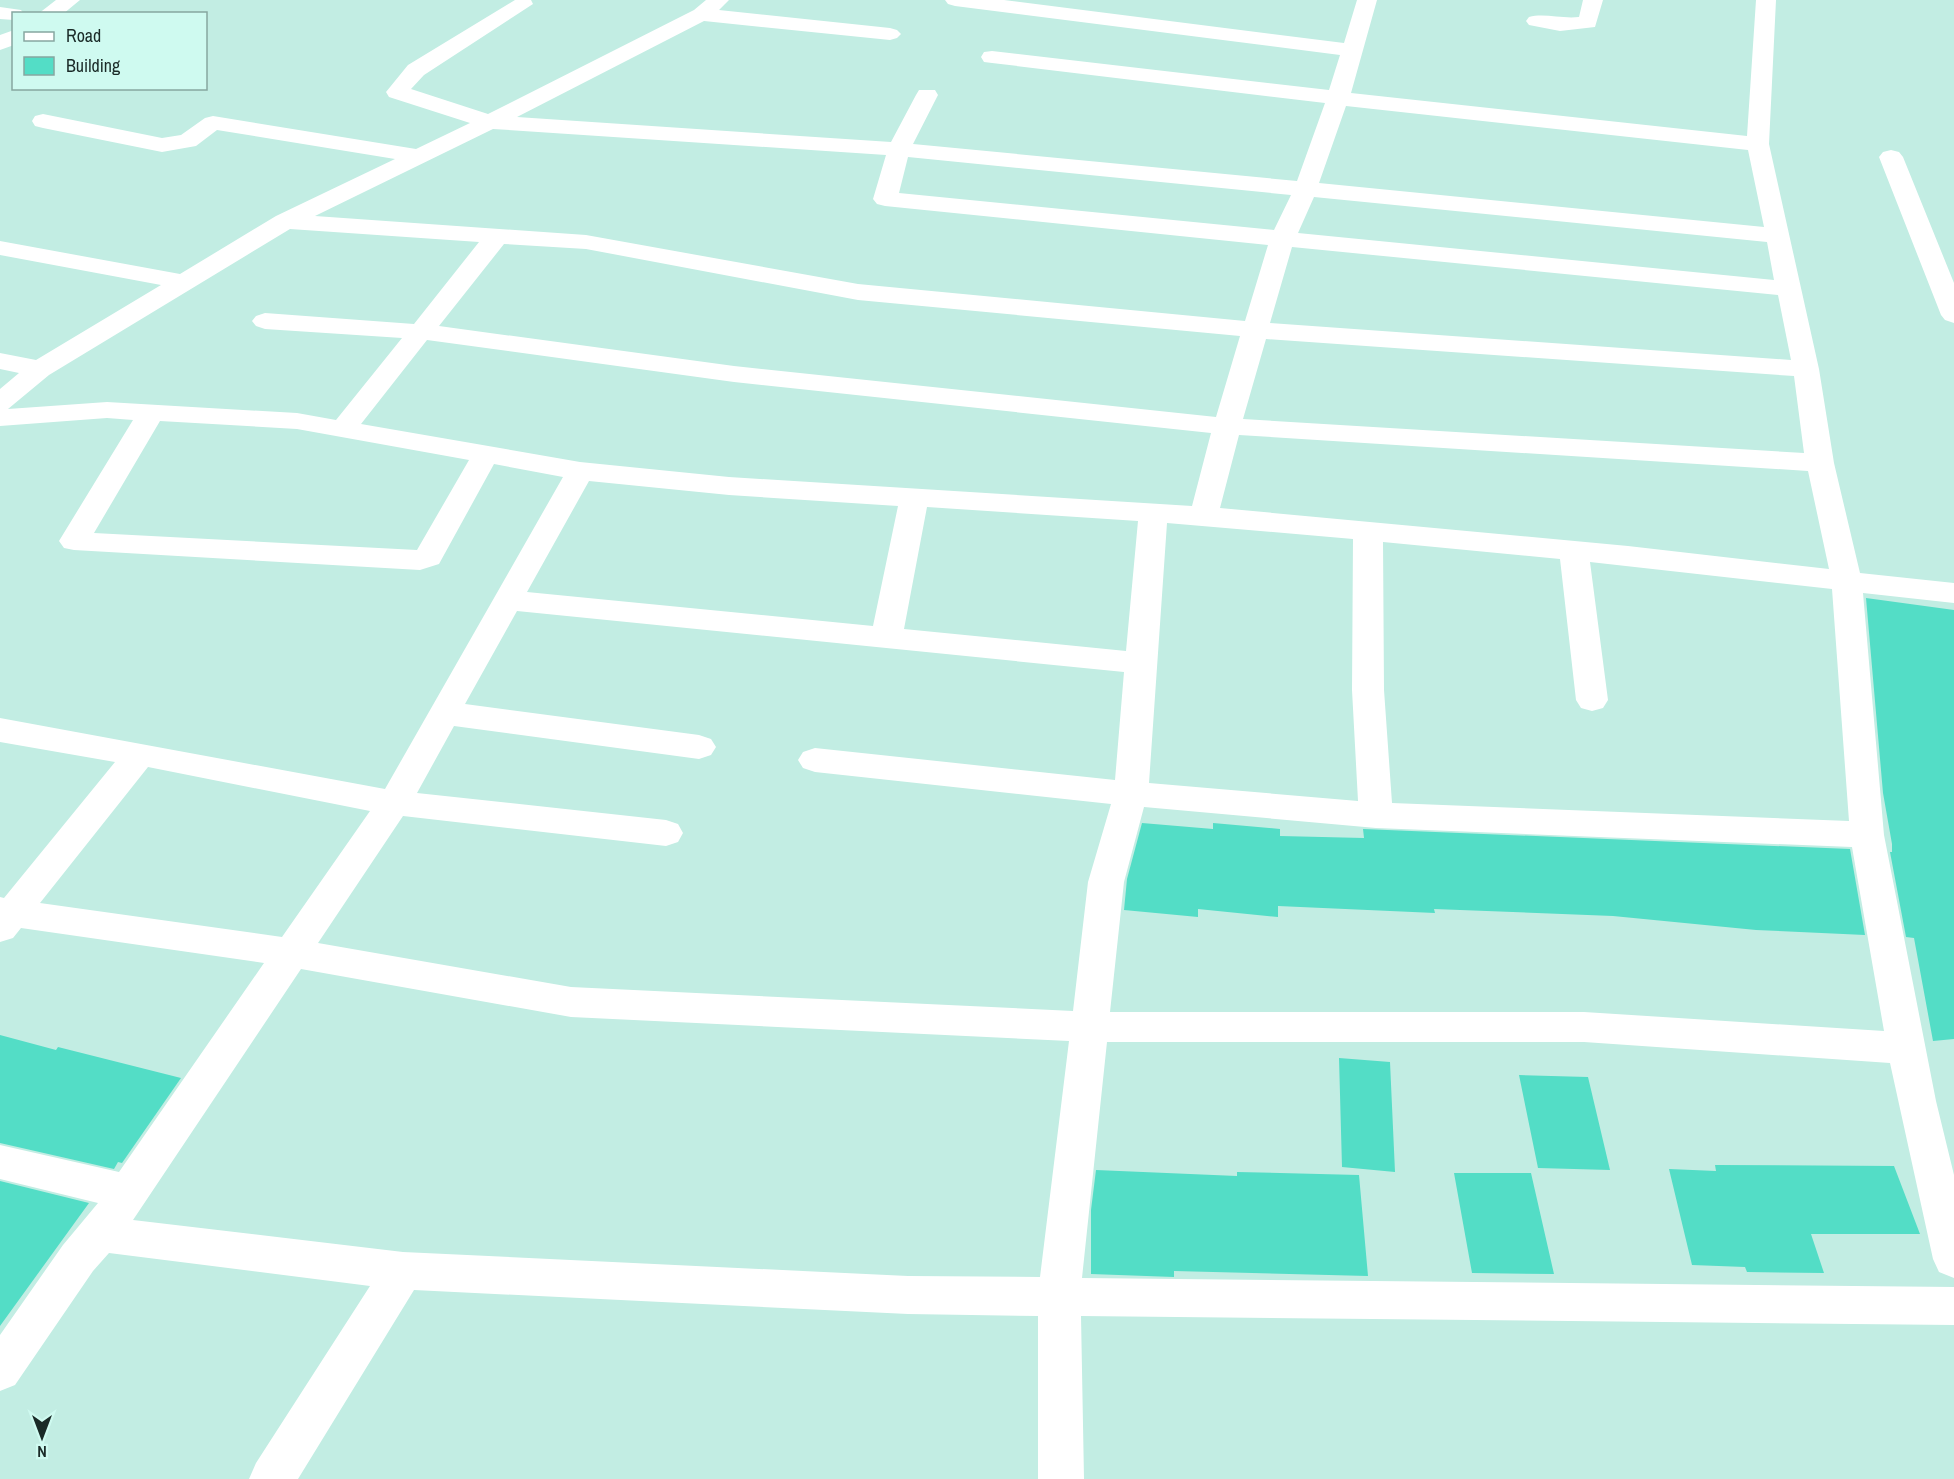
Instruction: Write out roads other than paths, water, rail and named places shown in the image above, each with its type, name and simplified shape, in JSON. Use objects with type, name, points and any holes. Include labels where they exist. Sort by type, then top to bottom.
[{"type":"street","points":[[51,12],[69,0]]},
{"type":"street","points":[[955,0],[1352,50]]},
{"type":"street","points":[[1204,516],[1227,426],[1282,240],[1305,191],[1338,98],[1367,0]]},
{"type":"street","points":[[1536,21],[1560,25],[1588,23],[1593,0]]},
{"type":"street","points":[[1766,0],[1758,144],[1806,369],[1820,462],[1847,580],[1867,835],[1916,1101],[1954,1259]]},
{"type":"street","points":[[523,3],[416,70],[397,92],[490,122],[899,149],[1305,191],[1779,236]]},
{"type":"street","points":[[0,403],[40,369],[285,221],[490,122],[710,7],[890,34]]},
{"type":"street","points":[[992,57],[1758,144]]},
{"type":"street","points":[[927,95],[899,149],[885,200],[1789,289]]},
{"type":"street","points":[[43,121],[162,145],[188,141],[242,102]]},
{"type":"street","points":[[213,123],[419,156]]},
{"type":"street","points":[[1891,157],[1954,315]]},
{"type":"street","points":[[285,221],[586,243],[858,292],[1256,330],[1806,369]]},
{"type":"street","points":[[343,429],[423,332],[497,236]]},
{"type":"street","points":[[0,248],[184,282]]},
{"type":"street","points":[[264,321],[423,332],[734,374],[1227,426],[1820,462]]},
{"type":"street","points":[[0,361],[40,369]]},
{"type":"street","points":[[0,418],[107,410],[297,421],[580,471],[729,486],[1204,516],[1574,551],[1954,593]]},
{"type":"street","points":[[151,413],[74,541],[420,560],[428,557],[432,551],[486,454]]},
{"type":"street","points":[[0,1371],[78,1258],[100,1234],[394,803],[580,471]]},
{"type":"street","points":[[886,639],[914,498]]},
{"type":"street","points":[[1062,1479],[1059,1295],[1107,882],[1131,794],[1154,513]]},
{"type":"street","points":[[1368,531],[1368,690],[1376,815]]},
{"type":"street","points":[[1574,551],[1592,700]]},
{"type":"street","points":[[507,600],[1141,663]]},
{"type":"street","points":[[444,713],[699,747]]},
{"type":"street","points":[[0,730],[140,754],[394,803],[666,833]]},
{"type":"street","points":[[4,918],[140,754]]},
{"type":"street","points":[[815,760],[1131,794],[1376,815],[1867,835]]},
{"type":"street","points":[[4,918],[291,953],[571,1002],[1090,1027],[1584,1027],[1906,1048]]},
{"type":"street","points":[[0,1162],[128,1192]]},
{"type":"street","points":[[100,1234],[403,1271],[908,1295],[1954,1306]]},
{"type":"street","points":[[272,1479],[403,1271]]}]
